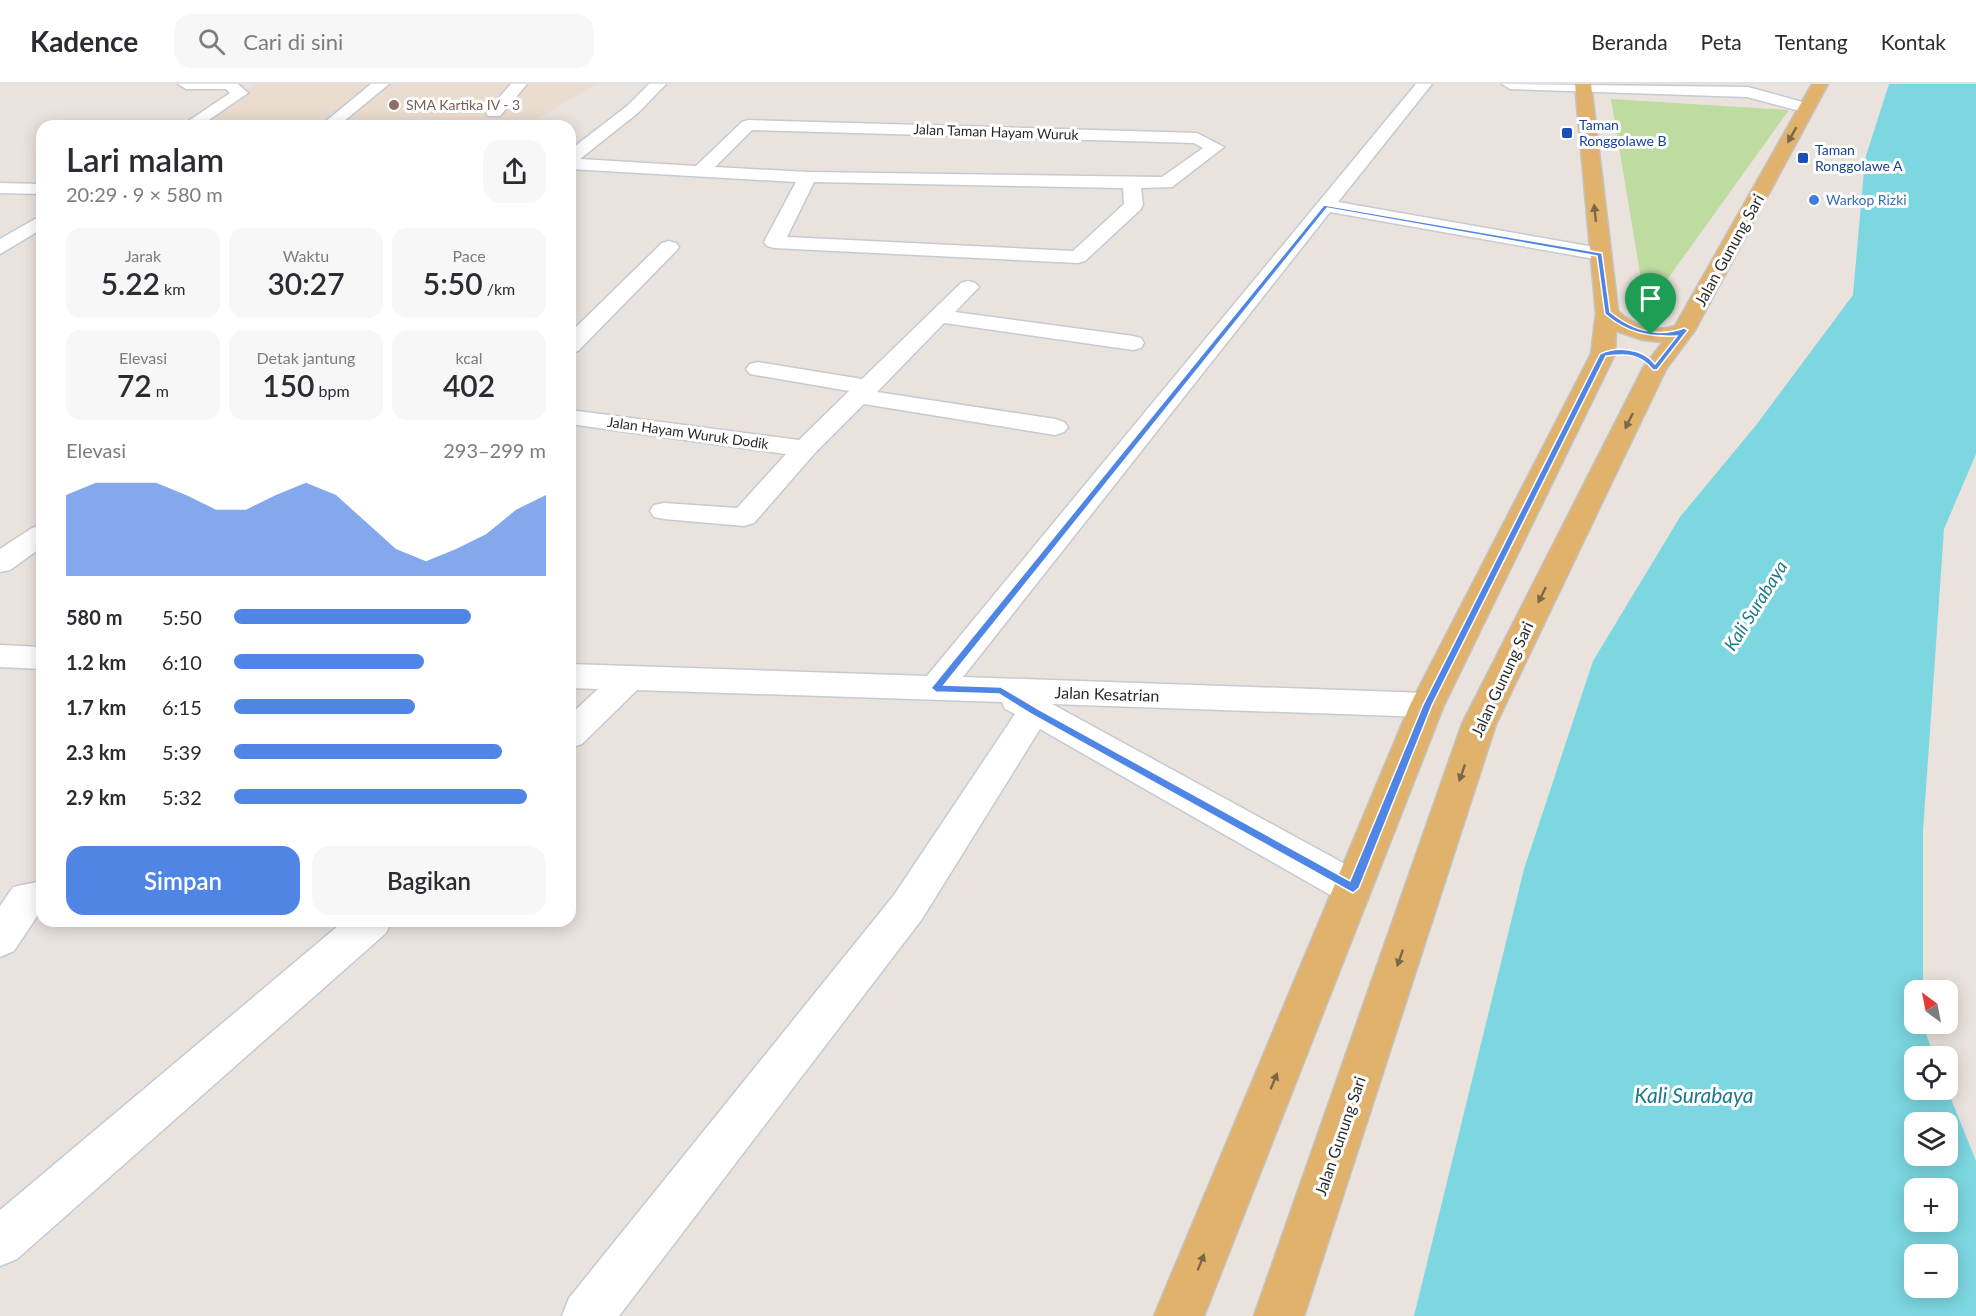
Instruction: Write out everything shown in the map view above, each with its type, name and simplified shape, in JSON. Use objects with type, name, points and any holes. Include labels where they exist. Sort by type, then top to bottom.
[{"type":"main road","name":"Jalan Gunung Sari","points":[[1279,1316],[1479,723],[1655,368],[1684,330],[1820,84]]},
{"type":"main road","points":[[1179,1316],[1427,705],[1603,354],[1607,313],[1582,86]]},
{"type":"main road","points":[[1607,313],[1623,326],[1636,332],[1665,335],[1684,330]]},
{"type":"main road","points":[[1603,354],[1629,351],[1647,358],[1655,368]]},
{"type":"street","points":[[186,84],[230,85],[240,93],[198,120]]},
{"type":"street","points":[[336,120],[381,84]]},
{"type":"street","points":[[494,113],[519,84]]},
{"type":"street","points":[[576,156],[633,110],[658,84]]},
{"type":"street","points":[[936,688],[1424,84]]},
{"type":"street","points":[[1510,84],[1666,87],[1758,93],[1807,108]]},
{"type":"street","name":"Jalan Taman Hayam Wuruk","points":[[576,162],[699,172],[808,177],[1166,183],[1215,147],[1197,138],[748,125],[699,172]]},
{"type":"street","points":[[808,177],[774,242],[1078,258],[1134,205],[1131,182]]},
{"type":"street","points":[[0,188],[36,189]]},
{"type":"street","points":[[1326,206],[1600,254]]},
{"type":"street","points":[[0,248],[36,225]]},
{"type":"street","points":[[576,340],[669,248]]},
{"type":"street","points":[[664,511],[744,518],[806,449],[968,287]]},
{"type":"street","points":[[939,316],[1133,343]]},
{"type":"street","points":[[758,369],[863,392],[1055,426]]},
{"type":"street","name":"Jalan Hayam Wuruk Dodik","points":[[576,418],[806,449]]},
{"type":"street","points":[[0,563],[36,538]]},
{"type":"street","points":[[0,657],[36,658]]},
{"type":"street","name":"Jalan Kesatrian","points":[[576,676],[936,688],[1018,701],[1427,705]]},
{"type":"street","points":[[576,729],[629,678]]},
{"type":"street","points":[[587,1316],[908,907],[1018,701],[1353,888]]},
{"type":"street","points":[[0,939],[27,899],[36,898]]},
{"type":"street","points":[[0,1242],[365,927]]},
{"type":"shaded area","name":"SMA Kartika IV - 3","points":[[257,84],[596,84],[535,120],[206,120]]},
{"type":"green space","points":[[1611,99],[1789,110],[1646,309]]},
{"type":"water","name":"Kali Surabaya","points":[[1889,84],[1976,84],[1976,454],[1944,529],[1923,831],[1923,980],[1904,980],[1904,1034],[1926,1034],[1930,1046],[1904,1046],[1904,1100],[1951,1100],[1956,1112],[1904,1112],[1904,1166],[1958,1166],[1958,1116],[1976,1161],[1976,1316],[1414,1316],[1524,869],[1593,661],[1680,517],[1757,424],[1853,295],[1865,159]]},
{"type":"place","name":"SMA Kartika IV - 3","points":[[394,105]]},
{"type":"place","name":"Taman Ronggolawe B","points":[[1567,133]]},
{"type":"place","name":"Taman Ronggolawe A","points":[[1803,158]]},
{"type":"place","name":"Warkop Rizki","points":[[1814,200]]},
{"type":"route","points":[[1326,206],[1600,254],[1607,313],[1623,326],[1651,335],[1677,334],[1684,330],[1655,368],[1647,358],[1629,351],[1618,350],[1603,354],[1427,705],[1353,888],[1034,711],[1001,690],[936,688],[1326,206]]}]
